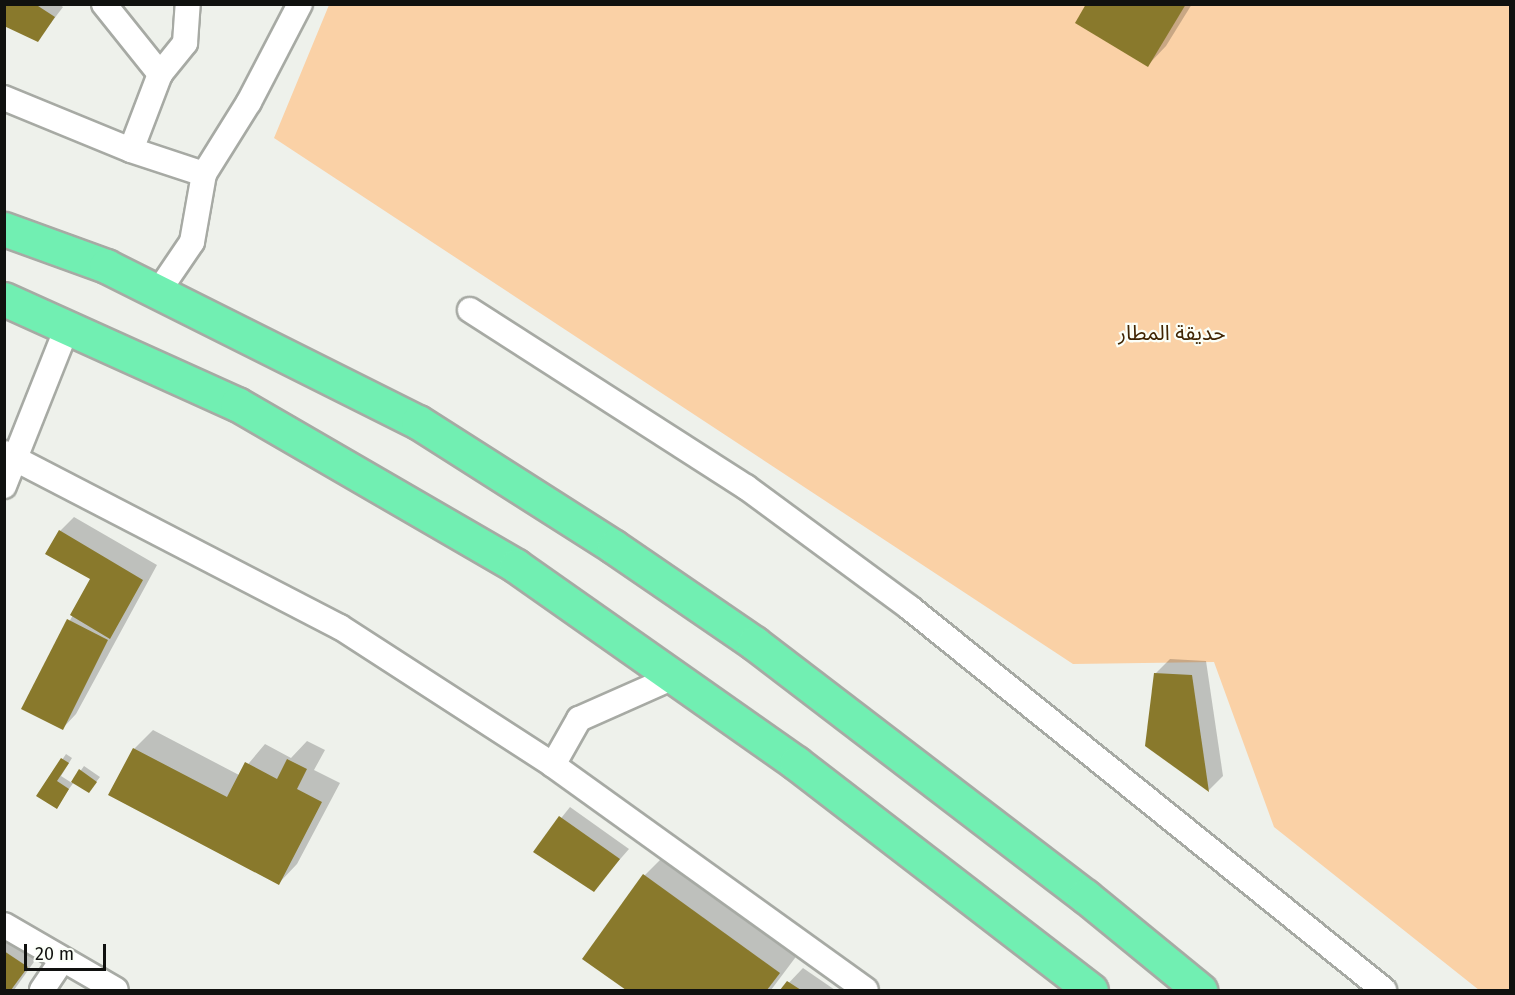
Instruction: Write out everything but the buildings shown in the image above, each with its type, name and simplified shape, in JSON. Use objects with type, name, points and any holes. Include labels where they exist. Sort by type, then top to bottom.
[{"type":"highway","points":[[4,229],[106,266],[418,422],[614,547],[754,643],[1085,896],[1200,990]]},
{"type":"highway","points":[[4,299],[237,404],[516,566],[796,763],[1092,990]]},
{"type":"street","points":[[131,150],[160,74],[185,44],[188,4]]},
{"type":"street","points":[[158,292],[192,242],[204,174],[249,102],[300,4]]},
{"type":"street","points":[[104,5],[160,74]]},
{"type":"street","points":[[4,98],[131,150],[204,174]]},
{"type":"street","points":[[470,310],[746,487],[910,608],[1384,990]]},
{"type":"street","points":[[4,486],[10,455],[67,328]]},
{"type":"street","points":[[10,455],[340,627],[553,765],[866,990]]},
{"type":"street","points":[[553,765],[579,719],[674,677]]},
{"type":"street","points":[[4,925],[116,990]]},
{"type":"street","points":[[42,990],[63,959]]},
{"type":"green space","name":"حديقة المطار","points":[[329,5],[1510,5],[1510,990],[1479,990],[1274,827],[1214,662],[1073,664],[274,138]]}]
